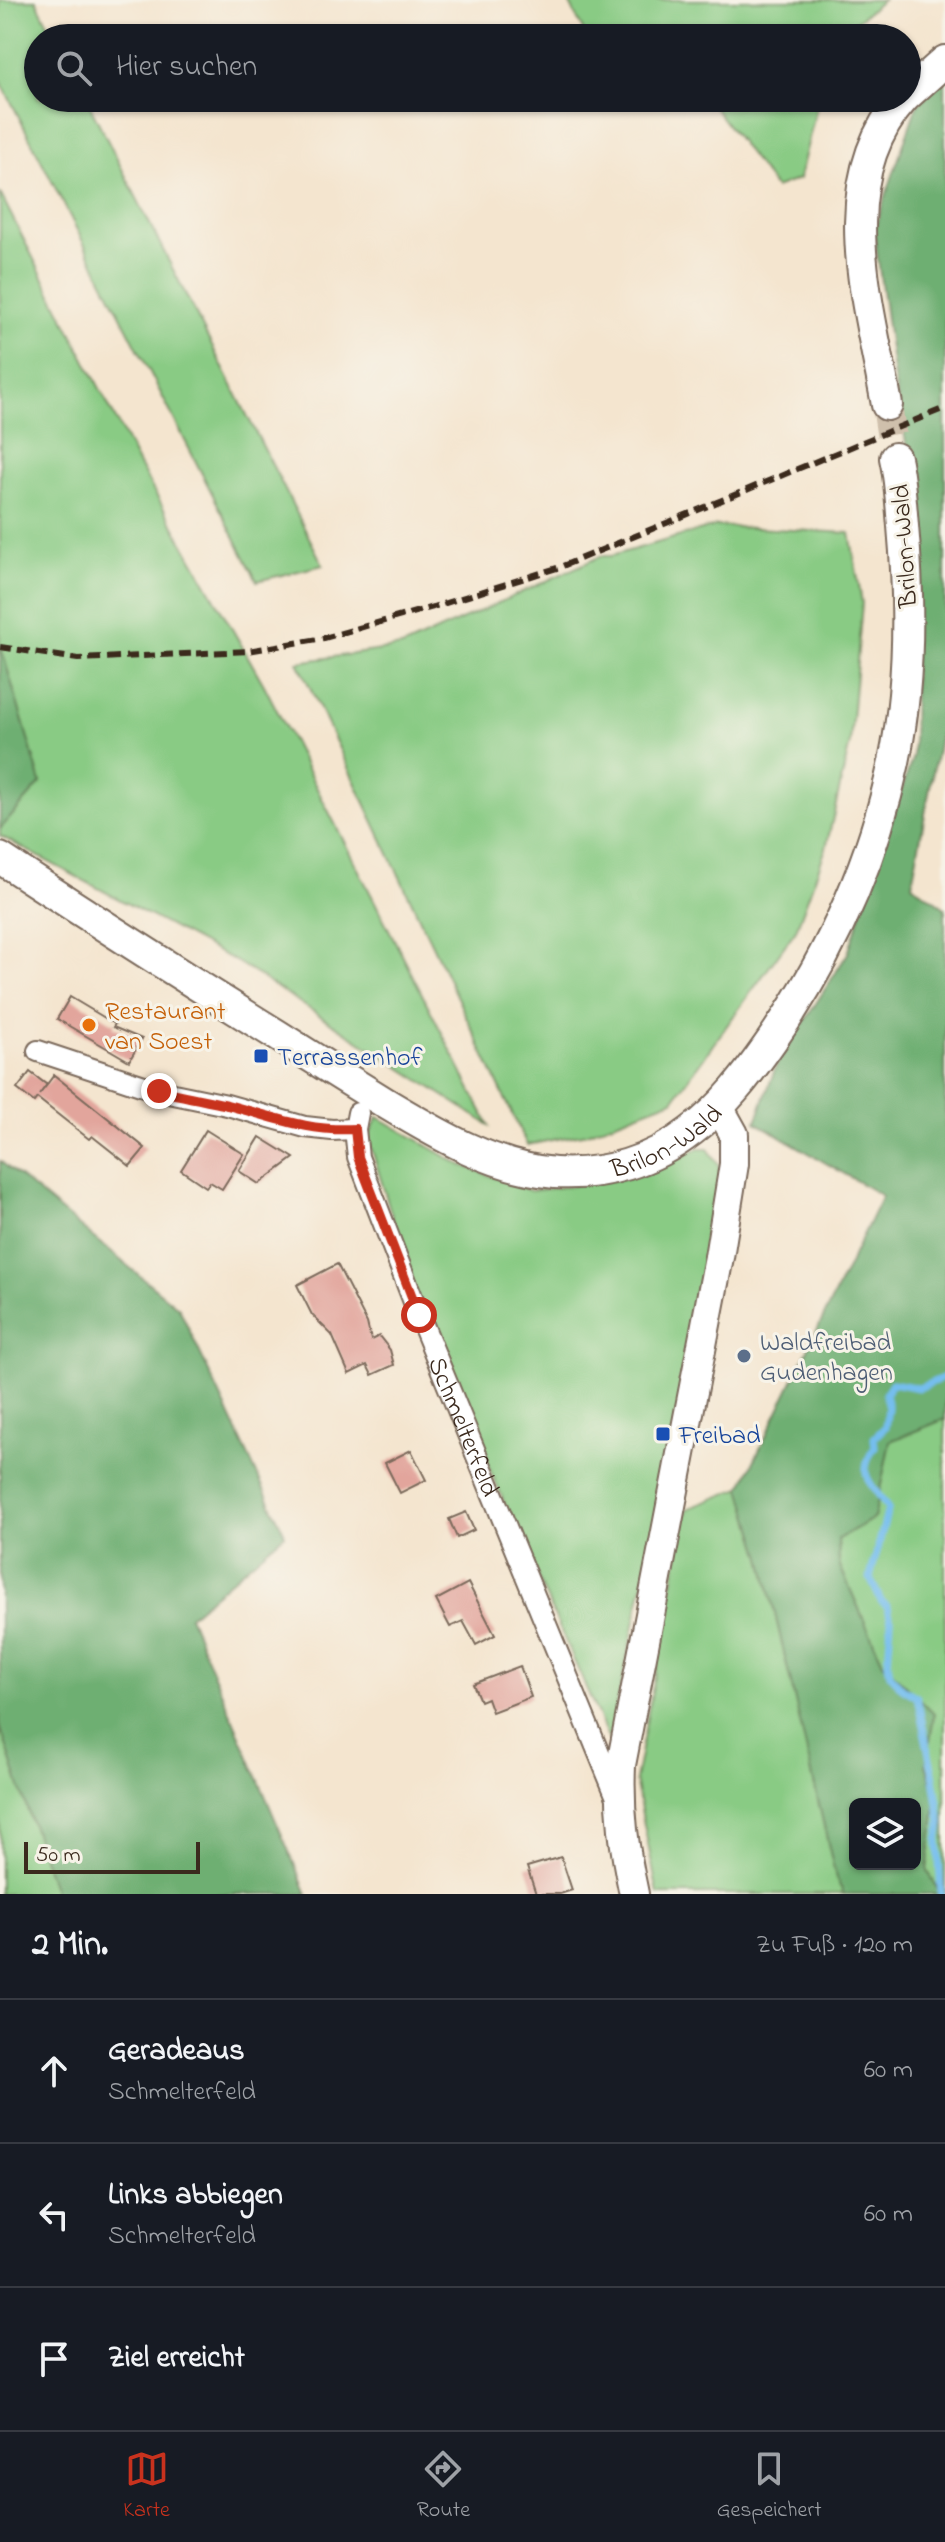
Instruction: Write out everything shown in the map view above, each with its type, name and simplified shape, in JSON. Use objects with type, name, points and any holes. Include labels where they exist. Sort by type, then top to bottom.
[{"type":"main road","points":[[921,83],[945,61]]},
{"type":"main road","points":[[887,405],[865,285],[860,223],[861,200],[874,145],[894,112]]},
{"type":"main road","name":"Brilon-Wald","points":[[0,858],[428,1128],[494,1159],[554,1173],[604,1171],[640,1160],[691,1132],[719,1107],[759,1059],[788,1018],[824,957],[879,827],[897,749],[907,649],[905,554],[895,458]]},
{"type":"main road","name":"Schmelterfeld","points":[[634,1894],[619,1803],[621,1765],[719,1257],[734,1164],[734,1134],[719,1107]]},
{"type":"street","name":"Schmelterfeld","points":[[38,1051],[159,1091],[227,1105],[305,1127],[332,1130],[356,1121],[358,1157],[419,1315],[619,1803]]},
{"type":"green space","points":[[0,0],[36,0],[48,24],[24,24],[24,112],[93,112],[323,565],[257,581],[0,80]]},
{"type":"green space","points":[[568,0],[883,0],[853,24],[580,24]]},
{"type":"green space","points":[[945,78],[945,707],[912,884],[945,908],[945,1419],[890,1441],[874,1518],[838,1539],[839,1564],[883,1663],[934,1714],[926,1765],[937,1798],[927,1869],[940,1894],[844,1894],[836,1878],[762,1557],[741,1488],[882,1196],[756,1122],[776,1066],[848,953],[913,756],[916,494],[895,386],[874,230],[915,112],[921,112],[921,101]]},
{"type":"green space","points":[[718,112],[816,112],[799,179],[775,188]]},
{"type":"green space","points":[[0,193],[139,465],[264,685],[489,1125],[237,962],[0,836],[0,829],[41,783],[0,644]]},
{"type":"green space","points":[[716,526],[850,533],[862,603],[850,743],[826,848],[796,930],[673,1100],[587,1133],[527,1145],[298,662],[402,647],[601,556],[611,556]]},
{"type":"green space","points":[[0,644],[41,783],[0,829]]},
{"type":"green space","points":[[378,1117],[459,1164],[531,1191],[628,1178],[698,1149],[708,1149],[718,1163],[722,1180],[658,1515],[609,1740],[423,1318],[368,1137]]},
{"type":"green space","points":[[0,1161],[179,1308],[285,1534],[189,1616],[307,1894],[55,1894],[0,1726]]},
{"type":"green space","points":[[945,1419],[945,1894],[940,1894],[927,1869],[937,1798],[926,1765],[934,1714],[883,1663],[839,1564],[838,1539],[874,1518],[890,1441]]},
{"type":"green space","points":[[741,1488],[762,1557],[836,1878],[844,1894],[658,1894],[635,1780],[687,1509]]},
{"type":"green space","points":[[0,1726],[55,1894],[0,1894]]},
{"type":"building","points":[[70,997],[115,1024],[113,1027],[142,1039],[129,1061],[57,1019]]},
{"type":"building","points":[[30,1072],[47,1085],[54,1075],[145,1148],[130,1166],[92,1136],[89,1139],[37,1098],[34,1102],[17,1089]]},
{"type":"building","points":[[206,1130],[244,1154],[222,1189],[210,1182],[206,1187],[181,1170]]},
{"type":"building","points":[[260,1137],[294,1158],[259,1184],[239,1171]]},
{"type":"building","points":[[337,1264],[367,1323],[371,1340],[379,1336],[390,1350],[394,1365],[372,1375],[367,1365],[349,1374],[332,1335],[312,1315],[297,1285]]},
{"type":"building","points":[[411,1450],[426,1480],[400,1493],[385,1463]]},
{"type":"building","points":[[466,1512],[474,1530],[457,1538],[449,1519]]},
{"type":"building","points":[[468,1583],[495,1635],[476,1645],[463,1621],[450,1627],[436,1600]]},
{"type":"building","points":[[520,1666],[531,1697],[492,1712],[487,1698],[480,1701],[473,1684]]},
{"type":"building","points":[[561,1857],[572,1890],[560,1894],[536,1894],[527,1867]]},
{"type":"waterway","points":[[941,1894],[938,1842],[941,1822],[917,1697],[902,1688],[890,1674],[891,1621],[888,1607],[881,1601],[870,1578],[888,1509],[868,1480],[866,1466],[875,1447],[874,1438],[885,1427],[888,1408],[885,1394],[892,1383],[919,1388],[945,1377]]},
{"type":"tunnel","points":[[887,405],[895,458]]},
{"type":"railway","points":[[0,647],[78,659],[248,651],[324,638],[560,567],[945,408]]},
{"type":"place","name":"Restaurant van Soest","points":[[89,1025]]},
{"type":"place","name":"Terrassenhof","points":[[261,1056]]},
{"type":"place","name":"Waldfreibad Gudenhagen","points":[[744,1356]]},
{"type":"place","name":"Freibad","points":[[663,1434]]},
{"type":"route","points":[[159,1091],[227,1105],[305,1127],[355,1129],[358,1157],[419,1315]]}]
